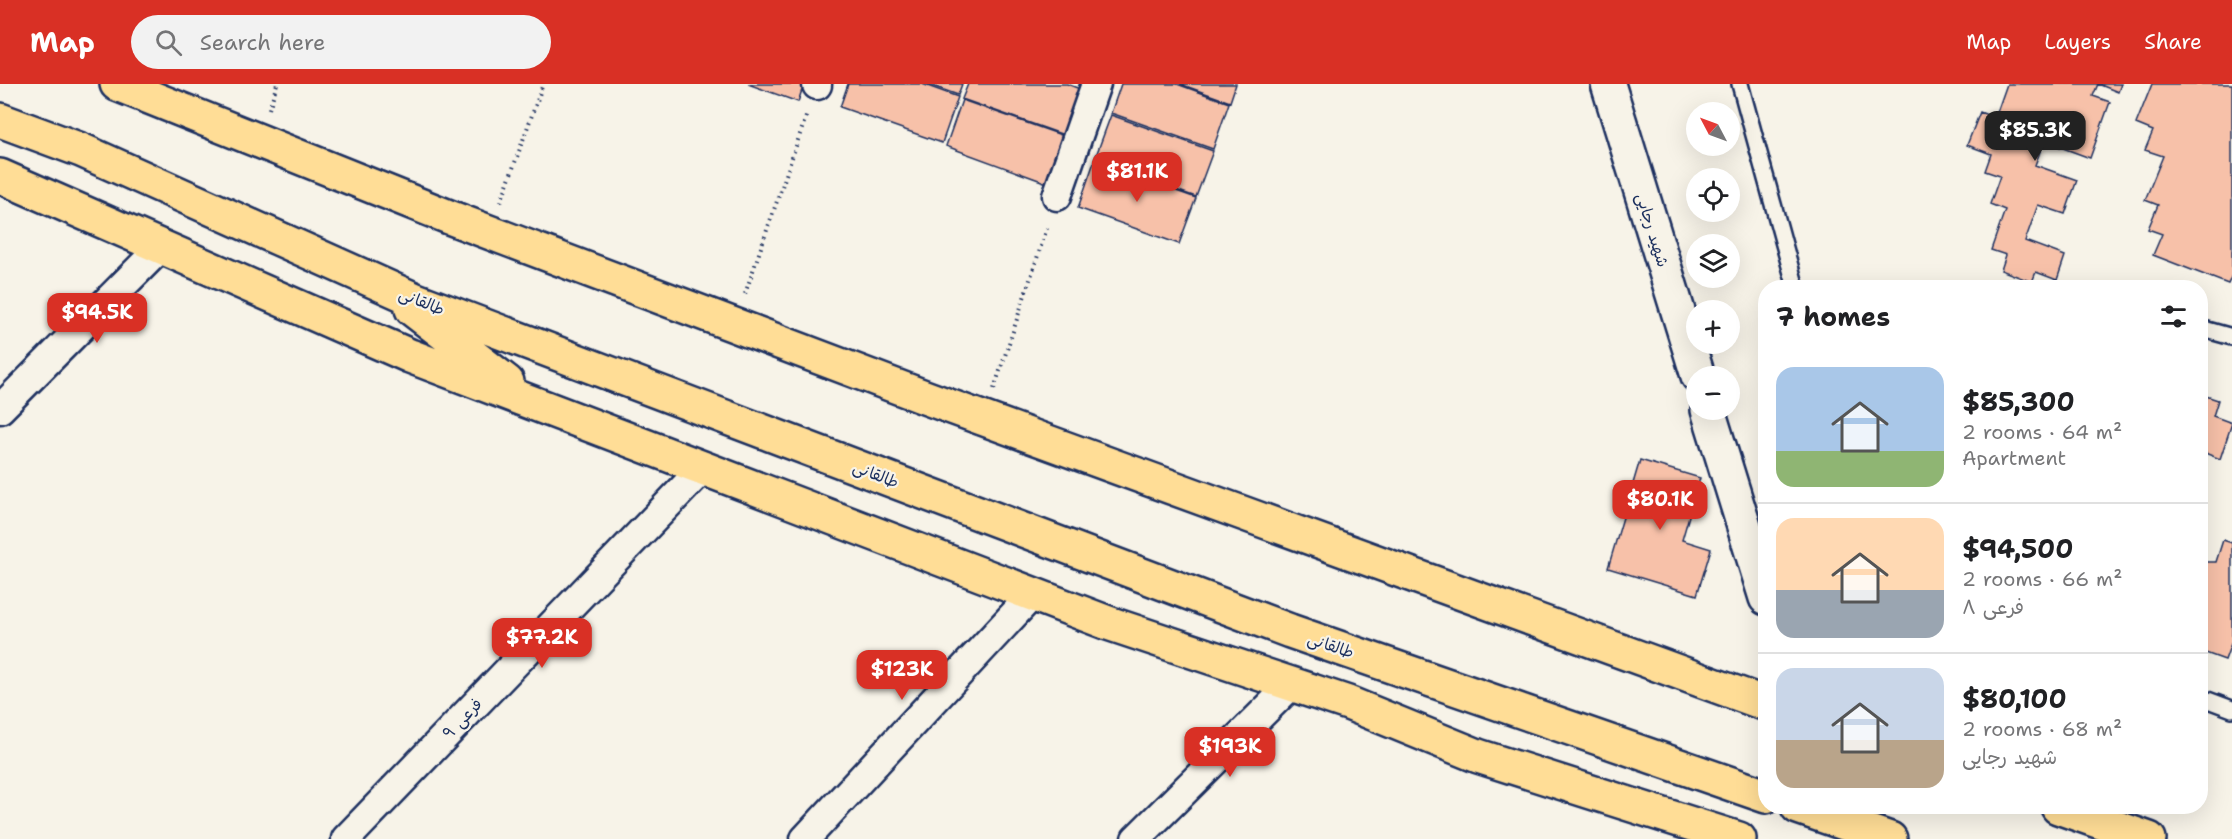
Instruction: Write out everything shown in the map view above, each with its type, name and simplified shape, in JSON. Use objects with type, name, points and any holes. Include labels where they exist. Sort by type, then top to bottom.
[{"type":"main road","points":[[117,84],[490,232],[734,325],[1758,701]]},
{"type":"main road","name":"طالقانی","points":[[0,120],[81,150],[416,300],[1261,620],[1758,793]]},
{"type":"main road","points":[[0,176],[410,356],[1130,632],[1348,704],[1478,756],[1739,839]]},
{"type":"main road","points":[[378,282],[534,403]]},
{"type":"main road","points":[[1818,814],[1890,839]]},
{"type":"main road","points":[[2078,814],[2149,839]]},
{"type":"street","points":[[1057,195],[1096,84]]},
{"type":"street","name":"شهید رجایی","points":[[1608,84],[1695,366]]},
{"type":"street","points":[[0,409],[162,246]]},
{"type":"street","points":[[1711,420],[1758,572]]},
{"type":"street","name":"فرعی ۹","points":[[346,839],[704,467]]},
{"type":"street","points":[[805,839],[1033,594]]},
{"type":"street","points":[[1136,839],[1291,685]]},
{"type":"lane","points":[[1740,84],[1795,280]]},
{"type":"lane","points":[[2208,330],[2232,337]]},
{"type":"lane","points":[[2208,701],[2232,709]]},
{"type":"path","points":[[490,232],[543,84]]},
{"type":"path","points":[[734,325],[817,84]]},
{"type":"path","points":[[985,419],[1057,195]]},
{"type":"building","points":[[748,84],[804,84],[798,102]]},
{"type":"building","points":[[848,84],[922,84],[958,97],[942,143],[840,107]]},
{"type":"building","points":[[927,84],[962,84],[958,95]]},
{"type":"building","points":[[968,84],[1067,84],[1080,89],[1064,135],[962,99]]},
{"type":"building","points":[[1121,84],[1177,84],[1229,103],[1213,149],[1111,113]]},
{"type":"building","points":[[1180,84],[1236,84],[1230,102]]},
{"type":"building","points":[[2007,84],[2098,84],[2093,96],[2110,102],[2090,158],[2044,141],[2035,165],[2077,180],[2065,214],[2038,205],[2025,241],[2065,256],[2057,280],[2036,272],[2033,280],[2027,280],[2001,270],[2006,255],[1991,250],[2005,210],[1990,204],[2000,176],[1985,171],[1991,154],[1967,145],[1980,112],[1995,118]]},
{"type":"building","points":[[2098,84],[2121,84],[2118,92]]},
{"type":"building","points":[[2152,84],[2232,84],[2232,275],[2228,284],[2153,255],[2162,234],[2148,229],[2158,205],[2145,200],[2163,156],[2145,150],[2153,131],[2136,124]]},
{"type":"building","points":[[962,100],[1064,136],[1047,183],[946,146]]},
{"type":"building","points":[[1111,115],[1213,151],[1196,197],[1094,161]]},
{"type":"building","points":[[1094,162],[1196,198],[1179,244],[1078,208]]},
{"type":"building","points":[[2208,397],[2218,400],[2213,416],[2232,423],[2220,459],[2208,454]]},
{"type":"building","points":[[1640,460],[1700,478],[1682,540],[1711,549],[1697,595],[1608,568]]},
{"type":"building","points":[[2223,540],[2232,543],[2232,641],[2225,660],[2208,654],[2208,562],[2216,562]]}]
